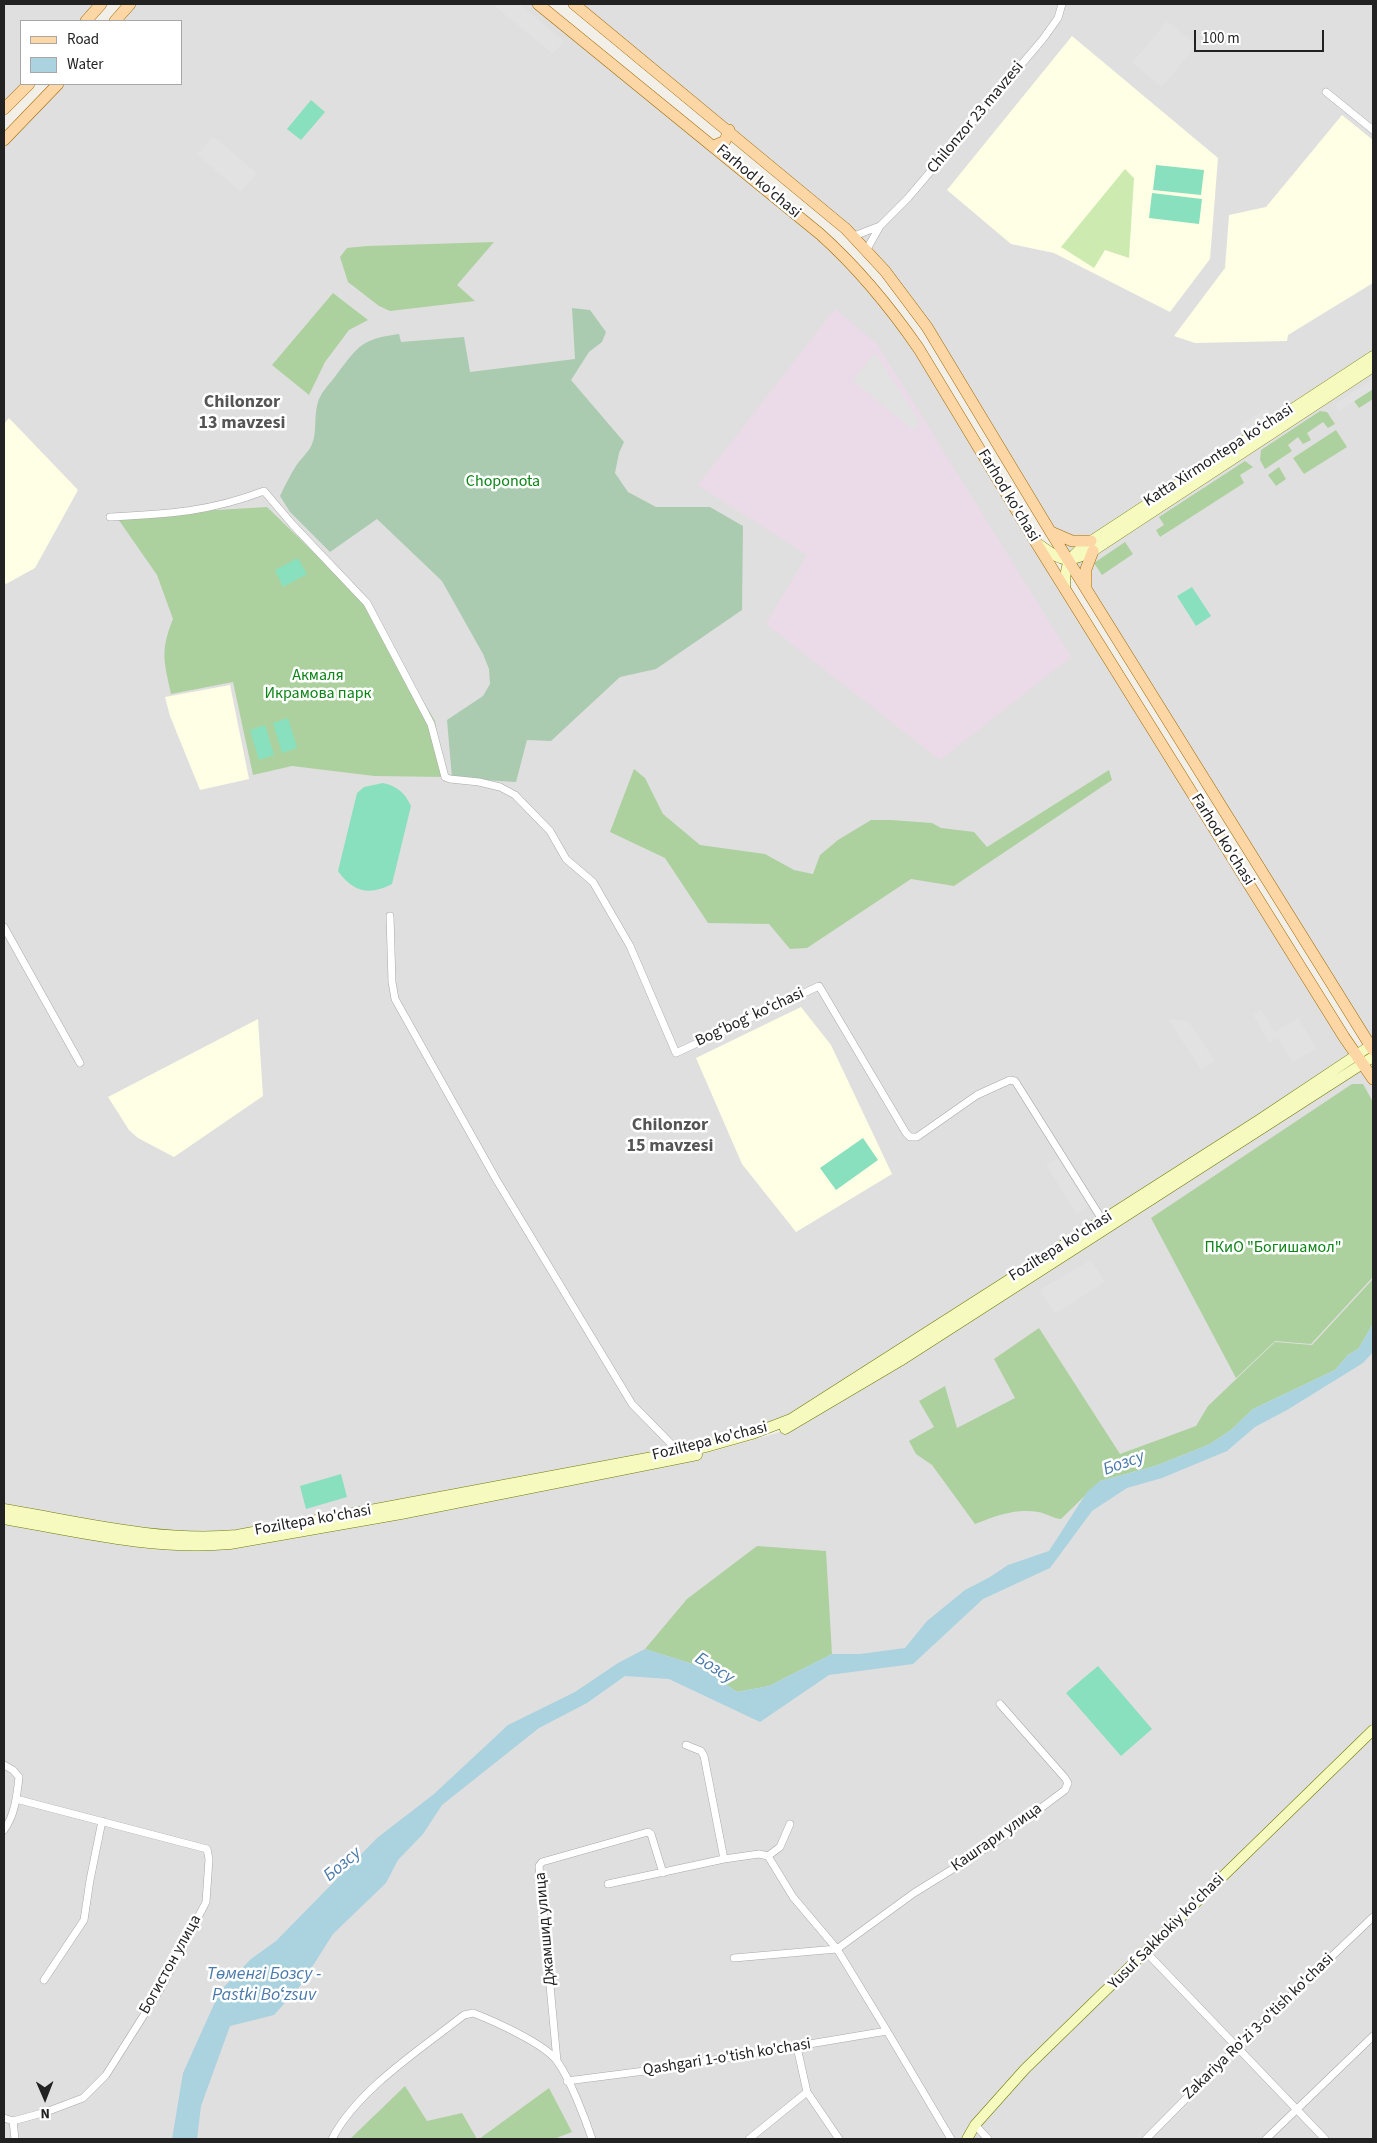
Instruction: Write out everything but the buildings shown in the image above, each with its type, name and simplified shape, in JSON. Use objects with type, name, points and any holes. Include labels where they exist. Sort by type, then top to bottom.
[{"type":"main road","points":[[87,20],[101,4]]},
{"type":"main road","points":[[116,20],[130,4]]},
{"type":"main road","name":"Farhod ko'chasi","points":[[538,4],[741,168],[832,245],[889,308],[918,349],[1065,590],[1373,1079]]},
{"type":"main road","name":"Farhod ko'chasi","points":[[574,4],[729,130],[854,236],[867,249],[904,295],[931,334],[1068,561],[1372,1046]]},
{"type":"main road","points":[[4,109],[28,85]]},
{"type":"main road","points":[[4,140],[57,85]]},
{"type":"main road","points":[[714,146],[725,141],[729,130]]},
{"type":"main road","points":[[741,168],[744,157],[755,152]]},
{"type":"main road","name":"Katta Xirmontepa koʻchasi","points":[[1092,546],[1373,356]]},
{"type":"main road","name":"Katta Xirmontepa koʻchasi","points":[[1068,561],[1373,367]]},
{"type":"main road","points":[[1050,531],[1072,541],[1092,546],[1086,569],[1086,590]]},
{"type":"main road","points":[[1035,541],[1061,559],[1068,561],[1065,568],[1065,590]]},
{"type":"main road","name":"Foziltepa ko'chasi","points":[[4,1519],[87,1534],[170,1544],[224,1545],[401,1514],[754,1440],[796,1425],[900,1361],[1360,1059],[1372,1046]]},
{"type":"main road","name":"Foziltepa ko'chasi","points":[[4,1509],[88,1525],[170,1536],[216,1537],[237,1535],[680,1456],[752,1434],[791,1419],[1259,1120],[1360,1059],[1373,1057]]},
{"type":"main road","name":"Yusuf Sakkokiy ko'chasi","points":[[967,2139],[975,2125],[1025,2069],[1373,1730]]},
{"type":"street","name":"Chilonzor 23 mavzesi","points":[[867,249],[880,226],[908,198],[1043,39],[1058,18],[1062,4]]},
{"type":"street","points":[[1326,92],[1373,130]]},
{"type":"street","name":"Chilonzor 23 mavzesi","points":[[854,236],[880,226]]},
{"type":"street","name":"Bogʻbogʻ koʻchasi","points":[[110,517],[179,513],[213,508],[236,502],[264,491],[300,532],[368,603],[431,724],[444,777],[500,787],[514,795],[550,831],[566,858],[593,882],[630,946],[676,1053],[819,986],[906,1134],[910,1137],[917,1137],[977,1095],[1010,1080],[1015,1081],[1103,1220]]},
{"type":"street","points":[[390,916],[392,982],[395,999],[500,1186],[627,1396],[637,1411],[674,1444],[680,1456]]},
{"type":"street","points":[[4,927],[80,1063]]},
{"type":"street","name":"Кашгари улица","points":[[836,1949],[914,1893],[993,1844],[1065,1790],[1068,1783],[1065,1778],[1000,1704]]},
{"type":"street","points":[[686,1745],[701,1751],[704,1756],[724,1860]]},
{"type":"street","points":[[4,1765],[14,1770],[19,1777],[12,1816],[4,1830]]},
{"type":"street","name":"Богистон улица","points":[[13,2121],[46,2112],[83,2098],[106,2075],[161,1988],[206,1902],[209,1859],[207,1849],[16,1799]]},
{"type":"street","points":[[44,1980],[84,1920],[102,1821]]},
{"type":"street","points":[[768,1856],[780,1847],[790,1824]]},
{"type":"street","name":"Джамшид улица","points":[[592,2139],[557,2060],[540,1866],[542,1862],[648,1832],[651,1834],[663,1872]]},
{"type":"street","points":[[608,1884],[724,1860],[759,1854],[768,1856],[793,1897],[836,1949],[887,2030],[951,2139]]},
{"type":"street","name":"Zakariya Ro'zi 3-o'tish ko'chasi","points":[[1146,2139],[1373,1916]]},
{"type":"street","points":[[734,1958],[836,1949]]},
{"type":"street","points":[[1146,1952],[1325,2139]]},
{"type":"street","name":"Джамшид улица","points":[[332,2139],[359,2103],[382,2079],[464,2015],[473,2013],[486,2018],[537,2045],[557,2060]]},
{"type":"street","name":"Qashgari 1-o'tish ko'chasi","points":[[567,2081],[660,2070],[887,2030]]},
{"type":"street","points":[[1266,2139],[1373,2036]]},
{"type":"street","points":[[796,2047],[807,2092],[839,2139]]},
{"type":"street","points":[[750,2139],[807,2092]]},
{"type":"street","points":[[4,2118],[13,2121],[15,2139]]},
{"type":"street","points":[[975,2125],[988,2139]]},
{"type":"shaded area","points":[[4,4],[101,4],[87,20],[20,20],[20,85],[28,85],[4,109]]},
{"type":"shaded area","points":[[130,4],[538,4],[820,234],[889,308],[1356,1055],[791,1419],[752,1434],[201,1537],[4,1509],[4,140],[57,85],[182,85],[182,20],[116,20]]},
{"type":"shaded area","points":[[492,4],[519,4],[564,41],[553,54]]},
{"type":"shaded area","points":[[574,4],[1373,4],[1373,356],[1147,503],[1373,367],[1373,1044],[951,365],[867,249]]},
{"type":"shaded area","points":[[1167,21],[1197,45],[1162,87],[1132,63]]},
{"type":"shaded area","points":[[1072,36],[1218,158],[1210,259],[1170,312],[1054,253],[1011,244],[947,190]]},
{"type":"shaded area","points":[[1342,115],[1373,140],[1373,283],[1288,335],[1287,341],[1195,343],[1174,336],[1225,268],[1229,215],[1266,207]]},
{"type":"shaded area","points":[[213,136],[257,173],[241,192],[197,155]]},
{"type":"shaded area","points":[[835,309],[877,344],[1071,657],[940,760],[766,624],[807,555],[698,485]]},
{"type":"shaded area","points":[[875,353],[920,422],[914,431],[852,380]]},
{"type":"shaded area","points":[[1373,379],[1373,389],[1339,411],[1335,404]]},
{"type":"shaded area","points":[[1266,408],[1271,415],[1244,433],[1239,426]]},
{"type":"shaded area","points":[[9,418],[78,490],[35,568],[6,584],[4,583],[4,424]]},
{"type":"shaded area","points":[[230,685],[249,779],[200,790],[170,716],[165,697]]},
{"type":"shaded area","points":[[801,1007],[831,1045],[892,1174],[796,1232],[742,1164],[696,1058]]},
{"type":"shaded area","points":[[1261,1010],[1275,1032],[1298,1018],[1317,1048],[1293,1062],[1278,1038],[1270,1043],[1253,1015]]},
{"type":"shaded area","points":[[258,1019],[263,1096],[174,1157],[138,1138],[129,1130],[108,1097]]},
{"type":"shaded area","points":[[1168,1019],[1188,1021],[1215,1061],[1201,1070]]},
{"type":"shaded area","points":[[1363,1064],[1373,1079],[1373,2139],[4,2139],[4,1519],[169,1544],[663,1463],[707,1453],[777,1433],[796,1425]]},
{"type":"shaded area","points":[[1058,1158],[1088,1206],[1077,1214],[1046,1165]]},
{"type":"shaded area","points":[[1091,1260],[1105,1282],[1055,1314],[1040,1290]]},
{"type":"green space","points":[[311,100],[325,112],[301,140],[287,129]]},
{"type":"green space","points":[[1156,165],[1204,170],[1201,195],[1153,190]]},
{"type":"green space","points":[[1125,169],[1134,178],[1129,258],[1105,250],[1094,268],[1061,247]]},
{"type":"green space","points":[[1152,193],[1202,199],[1199,224],[1149,218]]},
{"type":"green space","points":[[494,242],[457,285],[475,301],[390,311],[379,306],[348,282],[340,257],[347,248],[367,246]]},
{"type":"green space","points":[[333,293],[368,320],[349,330],[325,362],[309,395],[272,365]]},
{"type":"green space","name":"Choponota","points":[[572,308],[590,310],[606,332],[602,342],[589,352],[571,380],[624,442],[619,453],[615,473],[628,492],[656,507],[710,507],[743,526],[742,610],[656,669],[620,677],[551,741],[527,740],[516,782],[452,778],[447,720],[483,696],[490,684],[489,669],[483,654],[442,581],[377,519],[330,552],[290,512],[280,496],[294,469],[312,444],[316,411],[320,397],[351,356],[362,345],[377,338],[399,334],[401,342],[464,337],[470,372],[575,359]]},
{"type":"green space","points":[[1373,389],[1373,399],[1359,408],[1354,401]]},
{"type":"green space","points":[[1320,411],[1327,412],[1335,424],[1328,428],[1323,422],[1307,433],[1311,440],[1303,444],[1298,437],[1288,445],[1292,451],[1265,469],[1260,460],[1261,450]]},
{"type":"green space","points":[[1336,430],[1347,447],[1304,474],[1293,458]]},
{"type":"green space","points":[[1245,461],[1253,467],[1240,475],[1244,483],[1160,537],[1156,530],[1164,525],[1159,517]]},
{"type":"green space","points":[[1279,467],[1286,479],[1276,486],[1268,475]]},
{"type":"green space","name":"Акмаля Икрамова парк","points":[[267,507],[364,601],[435,721],[444,777],[374,776],[292,766],[253,775],[233,682],[171,694],[164,656],[166,640],[173,619],[157,575],[116,516]]},
{"type":"green space","points":[[1125,542],[1133,554],[1102,575],[1094,563]]},
{"type":"green space","points":[[298,558],[307,574],[283,587],[275,570]]},
{"type":"green space","points":[[1192,587],[1211,616],[1196,626],[1177,596]]},
{"type":"green space","points":[[288,718],[297,748],[282,753],[273,723]]},
{"type":"green space","points":[[265,725],[274,755],[259,760],[250,730]]},
{"type":"green space","points":[[634,769],[645,778],[663,814],[700,845],[765,854],[794,870],[813,874],[820,855],[838,840],[871,820],[932,823],[941,828],[974,832],[987,847],[1109,770],[1112,780],[954,886],[911,879],[807,948],[790,949],[769,924],[708,923],[665,858],[610,832]]},
{"type":"green space","points":[[383,783],[400,791],[411,806],[392,884],[376,890],[362,890],[350,884],[338,871],[357,793],[364,787]]},
{"type":"green space","name":"ПКиО \"Богишамол\"","points":[[1352,1084],[1363,1084],[1373,1102],[1373,1277],[1311,1344],[1275,1341],[1236,1378],[1151,1218]]},
{"type":"green space","points":[[863,1138],[878,1160],[836,1190],[820,1168]]},
{"type":"green space","points":[[1373,1279],[1373,1323],[1359,1348],[1348,1355],[1335,1370],[1253,1409],[1231,1430],[1208,1445],[1155,1466],[1100,1481],[1061,1519],[1041,1513],[1022,1511],[998,1516],[975,1524],[932,1465],[916,1454],[909,1441],[934,1427],[919,1401],[945,1386],[957,1428],[1015,1398],[994,1359],[1039,1328],[1120,1454],[1196,1426],[1208,1406],[1275,1342],[1312,1345]]},
{"type":"green space","points":[[341,1474],[347,1497],[306,1509],[300,1486]]},
{"type":"green space","points":[[757,1546],[826,1551],[832,1654],[769,1686],[737,1692],[699,1666],[645,1649],[687,1599]]},
{"type":"green space","points":[[1098,1666],[1152,1729],[1121,1756],[1066,1693]]},
{"type":"green space","points":[[405,2086],[427,2121],[462,2113],[477,2139],[350,2139]]},
{"type":"green space","points":[[549,2088],[572,2132],[554,2139],[479,2139]]},
{"type":"water","name":"Төменгі Бозсу - Pastki Boʻzsuv","points":[[1373,1323],[1373,1352],[1363,1363],[1287,1410],[1255,1427],[1227,1451],[1162,1478],[1127,1488],[1092,1511],[1050,1568],[983,1599],[913,1664],[829,1675],[760,1722],[669,1679],[625,1676],[587,1703],[539,1728],[442,1805],[423,1834],[398,1860],[386,1883],[333,1934],[300,1986],[274,2015],[230,2026],[201,2106],[197,2139],[172,2139],[183,2073],[220,1991],[251,1959],[276,1941],[377,1838],[434,1794],[508,1725],[575,1692],[618,1663],[645,1649],[699,1666],[737,1692],[769,1686],[832,1654],[860,1654],[905,1648],[927,1621],[965,1590],[1008,1565],[1049,1551],[1087,1492],[1100,1481],[1155,1466],[1208,1445],[1231,1430],[1253,1409],[1335,1370],[1348,1355],[1359,1348]]},
{"type":"district","name":"Chilonzor 13 mavzesi","points":[[242,413]]},
{"type":"district","name":"Chilonzor 15 mavzesi","points":[[670,1136]]},
{"type":"water label","name":"Бозсу","points":[[1124,1464]]},
{"type":"water label","name":"Бозсу","points":[[714,1669]]},
{"type":"water label","name":"Бозсу","points":[[343,1865]]}]
